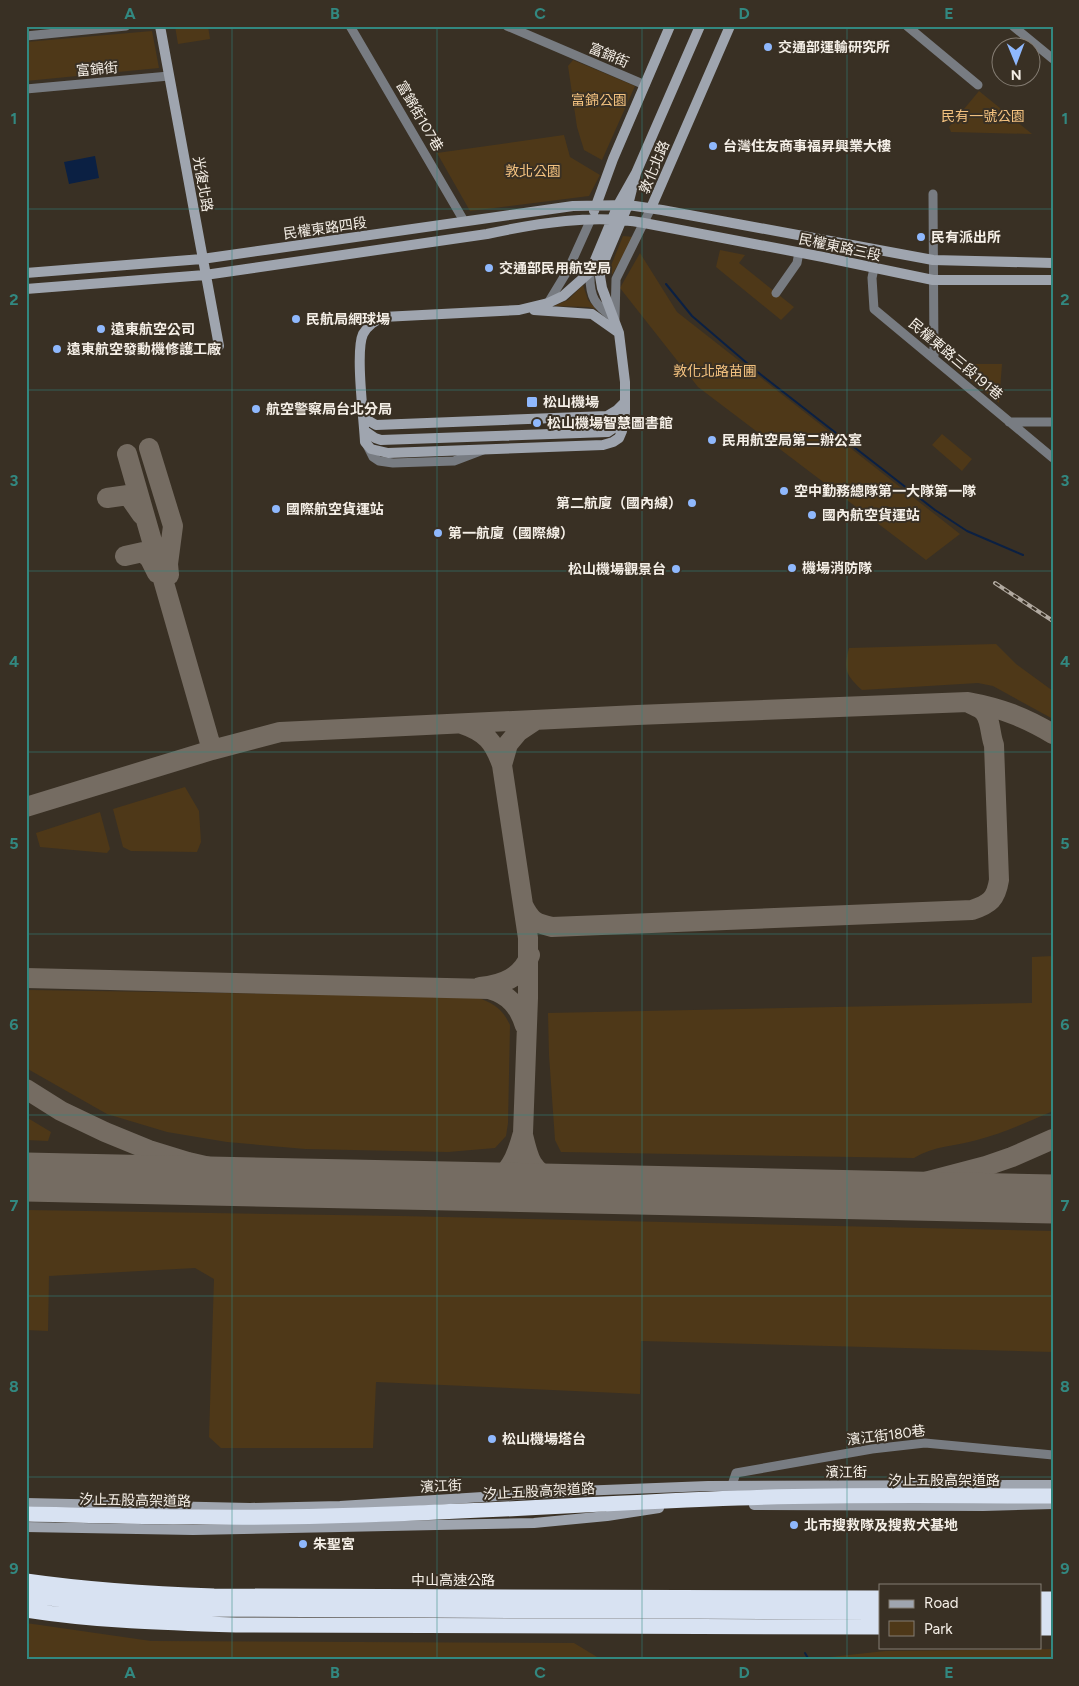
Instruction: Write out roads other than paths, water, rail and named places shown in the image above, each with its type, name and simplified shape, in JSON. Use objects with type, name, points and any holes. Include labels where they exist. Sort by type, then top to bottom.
[{"type":"highway","name":"汐止五股高架道路","points":[[26,1514],[221,1517],[324,1516],[429,1513],[741,1498],[900,1495],[1053,1496]]},
{"type":"highway","name":"中山高速公路","points":[[26,1581],[72,1588],[143,1594],[214,1596],[879,1598]]},
{"type":"highway","points":[[26,1595],[89,1603],[173,1609],[879,1612]]},
{"type":"highway","points":[[26,1610],[132,1622],[236,1625],[879,1627]]},
{"type":"main road","name":"光復北路","points":[[160,26],[219,346]]},
{"type":"main road","points":[[591,219],[608,172],[670,26]]},
{"type":"main road","name":"敦化北路","points":[[519,310],[548,303],[563,296],[590,272],[611,220],[623,205],[700,26]]},
{"type":"main road","name":"敦化北路","points":[[652,208],[730,26]]},
{"type":"main road","name":"民權東路四段","points":[[26,273],[202,259],[574,206],[623,205]]},
{"type":"main road","name":"敦化北路","points":[[619,333],[592,314],[555,310],[383,317],[374,321],[367,328],[360,345],[365,442],[371,449],[388,453],[603,444],[613,442],[619,438],[624,421],[624,382],[619,333],[616,320],[602,288],[600,276],[603,264],[622,219],[623,205]]},
{"type":"main road","name":"民權東路三段","points":[[623,205],[652,208],[933,263],[1053,262]]},
{"type":"main road","points":[[26,289],[205,275],[543,225],[591,219],[622,219]]},
{"type":"main road","name":"民權東路三段","points":[[622,219],[799,252],[933,280],[1053,280]]},
{"type":"main road","points":[[364,414],[369,421],[376,425],[509,421],[607,416],[617,410],[624,402]]},
{"type":"main road","points":[[365,431],[374,438],[382,440],[608,432],[624,421]]},
{"type":"main road","name":"濱江街","points":[[1036,1486],[1053,1481]]},
{"type":"main road","name":"濱江街","points":[[26,1504],[250,1508],[331,1506],[578,1491],[732,1486],[1053,1485]]},
{"type":"main road","points":[[578,1491],[578,1519]]},
{"type":"main road","points":[[26,1527],[193,1530],[534,1523],[658,1508],[757,1504],[986,1506],[1053,1504]]},
{"type":"main road","points":[[986,1506],[1014,1509],[1053,1509]]},
{"type":"street","points":[[26,36],[126,26]]},
{"type":"street","name":"富錦街107巷","points":[[350,26],[464,221]]},
{"type":"street","name":"富錦街","points":[[507,26],[645,85]]},
{"type":"street","points":[[907,26],[978,85]]},
{"type":"street","points":[[1013,26],[1053,60]]},
{"type":"street","name":"富錦街","points":[[26,89],[169,76]]},
{"type":"street","points":[[933,194],[933,280],[937,360]]},
{"type":"street","name":"敦化北路","points":[[616,320],[616,279],[652,208]]},
{"type":"street","points":[[548,303],[568,270],[591,219]]},
{"type":"street","points":[[776,293],[797,263],[799,252]]},
{"type":"street","name":"民權東路三段191巷","points":[[874,268],[872,278],[874,309],[1053,458]]},
{"type":"street","name":"敦化北路","points":[[590,272],[589,287],[591,295],[599,307],[616,320]]},
{"type":"street","points":[[1009,422],[1053,422]]},
{"type":"street","name":"濱江街180巷","points":[[732,1486],[736,1472],[872,1449],[925,1443],[1053,1455]]},
{"type":"water","points":[[95,156],[99,178],[69,184],[64,162]]},
{"type":"waterway","points":[[666,284],[692,316],[755,370],[935,510],[967,531],[1023,555]]},
{"type":"waterway","points":[[805,1653],[809,1660]]},
{"type":"railway","points":[[995,583],[1053,621]]},
{"type":"place","name":"交通部運輸研究所","points":[[768,47]]},
{"type":"place","name":"台灣住友商事福昇興業大樓","points":[[713,146]]},
{"type":"place","name":"民有派出所","points":[[921,237]]},
{"type":"place","name":"交通部民用航空局","points":[[489,268]]},
{"type":"place","name":"民航局網球場","points":[[296,319]]},
{"type":"place","name":"遠東航空公司","points":[[101,329]]},
{"type":"place","name":"遠東航空發動機修護工廠","points":[[57,349]]},
{"type":"place","name":"松山機場","points":[[532,402]]},
{"type":"place","name":"航空警察局台北分局","points":[[256,409]]},
{"type":"place","name":"松山機場智慧圖書館","points":[[537,423]]},
{"type":"place","name":"民用航空局第二辦公室","points":[[712,440]]},
{"type":"place","name":"空中勤務總隊第一大隊第一隊","points":[[784,491]]},
{"type":"place","name":"第二航廈（國內線）","points":[[692,503]]},
{"type":"place","name":"國際航空貨運站","points":[[276,509]]},
{"type":"place","name":"國內航空貨運站","points":[[812,515]]},
{"type":"place","name":"第一航廈（國際線）","points":[[438,533]]},
{"type":"place","name":"機場消防隊","points":[[792,568]]},
{"type":"place","name":"松山機場觀景台","points":[[676,569]]},
{"type":"place","name":"松山機場塔台","points":[[492,1439]]},
{"type":"place","name":"北市搜救隊及搜救犬基地","points":[[794,1525]]},
{"type":"place","name":"朱聖宮","points":[[303,1544]]},
{"type":"park label","name":"富錦公園","points":[[599,100]]},
{"type":"park label","name":"民有一號公園","points":[[983,116]]},
{"type":"park label","name":"敦北公園","points":[[533,171]]},
{"type":"park label","name":"敦化北路苗圃","points":[[715,371]]}]
